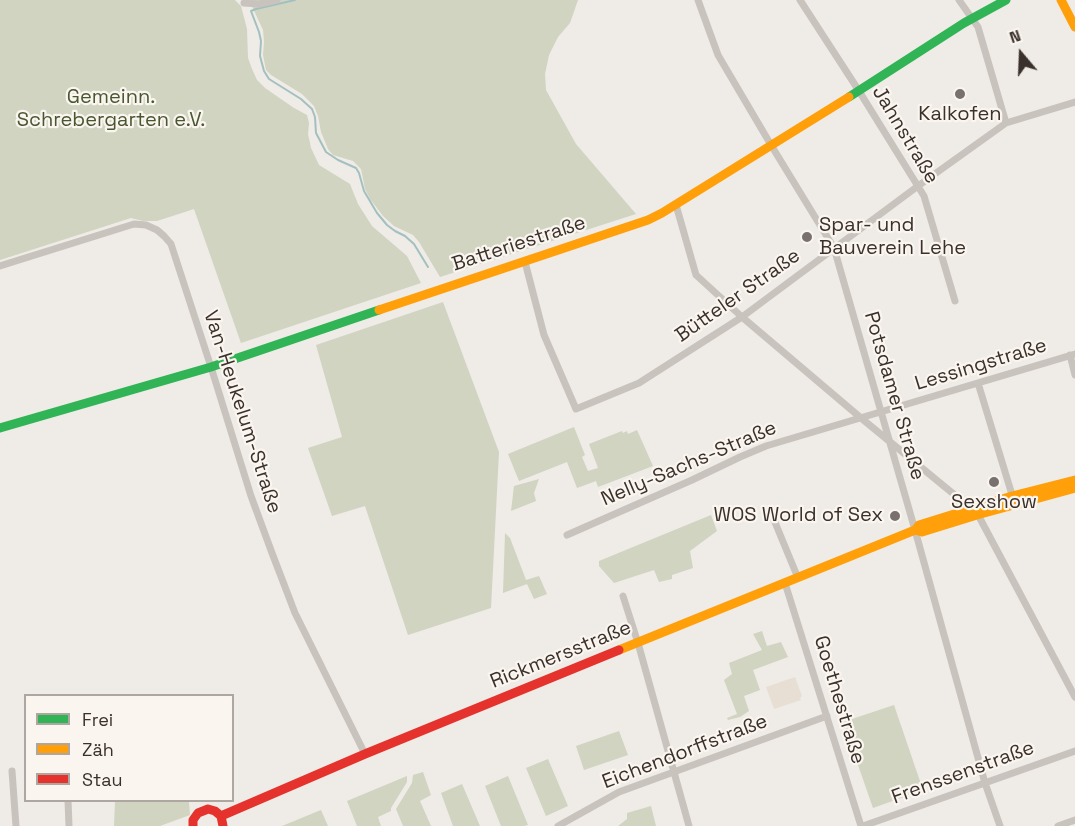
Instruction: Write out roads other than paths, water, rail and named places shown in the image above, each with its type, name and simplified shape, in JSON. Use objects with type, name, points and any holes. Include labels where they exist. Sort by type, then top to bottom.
[{"type":"street","points":[[244,3],[259,4],[277,0]]},
{"type":"street","name":"Potsdamer Straße","points":[[698,0],[718,55],[834,248],[985,783],[1000,826]]},
{"type":"street","name":"Jahnstraße","points":[[800,0],[924,196],[955,301]]},
{"type":"street","points":[[959,0],[978,27],[1006,123]]},
{"type":"street","name":"Batteriestraße","points":[[0,428],[211,367],[648,220],[676,205],[859,91],[972,18],[1006,0]]},
{"type":"street","points":[[1061,0],[1075,27]]},
{"type":"street","name":"Bütteler Straße","points":[[525,262],[544,335],[576,410],[639,383],[742,317],[1006,123],[1075,102]]},
{"type":"street","points":[[676,205],[696,275],[742,317],[956,496],[961,511]]},
{"type":"street","name":"Van-Heukelum-Straße","points":[[0,266],[134,224],[146,225],[157,230],[171,244],[251,496],[278,569],[295,613],[365,754]]},
{"type":"street","points":[[1072,355],[1075,375]]},
{"type":"street","name":"Lessingstraße","points":[[861,418],[1072,355]]},
{"type":"street","points":[[978,383],[1014,500]]},
{"type":"street","name":"Nelly-Sachs-Straße","points":[[567,535],[766,446],[861,418]]},
{"type":"street","name":"Rickmersstraße","points":[[915,530],[922,532],[976,511],[1075,480]]},
{"type":"street","name":"Rickmersstraße","points":[[1014,500],[1075,488]]},
{"type":"street","name":"Rickmersstraße","points":[[193,826],[195,816],[202,811],[212,810],[220,816],[365,754],[915,530],[919,525],[961,511],[976,511]]},
{"type":"street","points":[[976,511],[1075,697]]},
{"type":"street","points":[[772,515],[798,578]]},
{"type":"street","name":"Goethestraße","points":[[785,583],[862,826]]},
{"type":"street","points":[[623,596],[689,826]]},
{"type":"street","name":"Eichendorffstraße","points":[[558,826],[618,792],[827,716]]},
{"type":"street","name":"Frenssenstraße","points":[[862,826],[1075,751]]},
{"type":"street","points":[[12,771],[16,826]]},
{"type":"street","points":[[68,802],[69,826]]},
{"type":"street","points":[[220,816],[223,826]]},
{"type":"street","points":[[1058,826],[1075,820]]},
{"type":"waterway","points":[[295,0],[251,11],[261,41],[260,56],[264,71],[269,79],[301,99],[312,109],[316,133],[326,152],[356,168],[364,191],[377,213],[387,225],[414,244],[428,267]]},
{"type":"place","name":"Kalkofen","points":[[960,94]]},
{"type":"place","name":"Spar- und Bauverein Lehe","points":[[807,237]]},
{"type":"place","name":"Sexshow","points":[[994,482]]},
{"type":"place","name":"WOS World of Sex","points":[[895,516]]},
{"type":"park label","name":"Gemeinn. Schrebergarten e.V.","points":[[111,110]]}]
